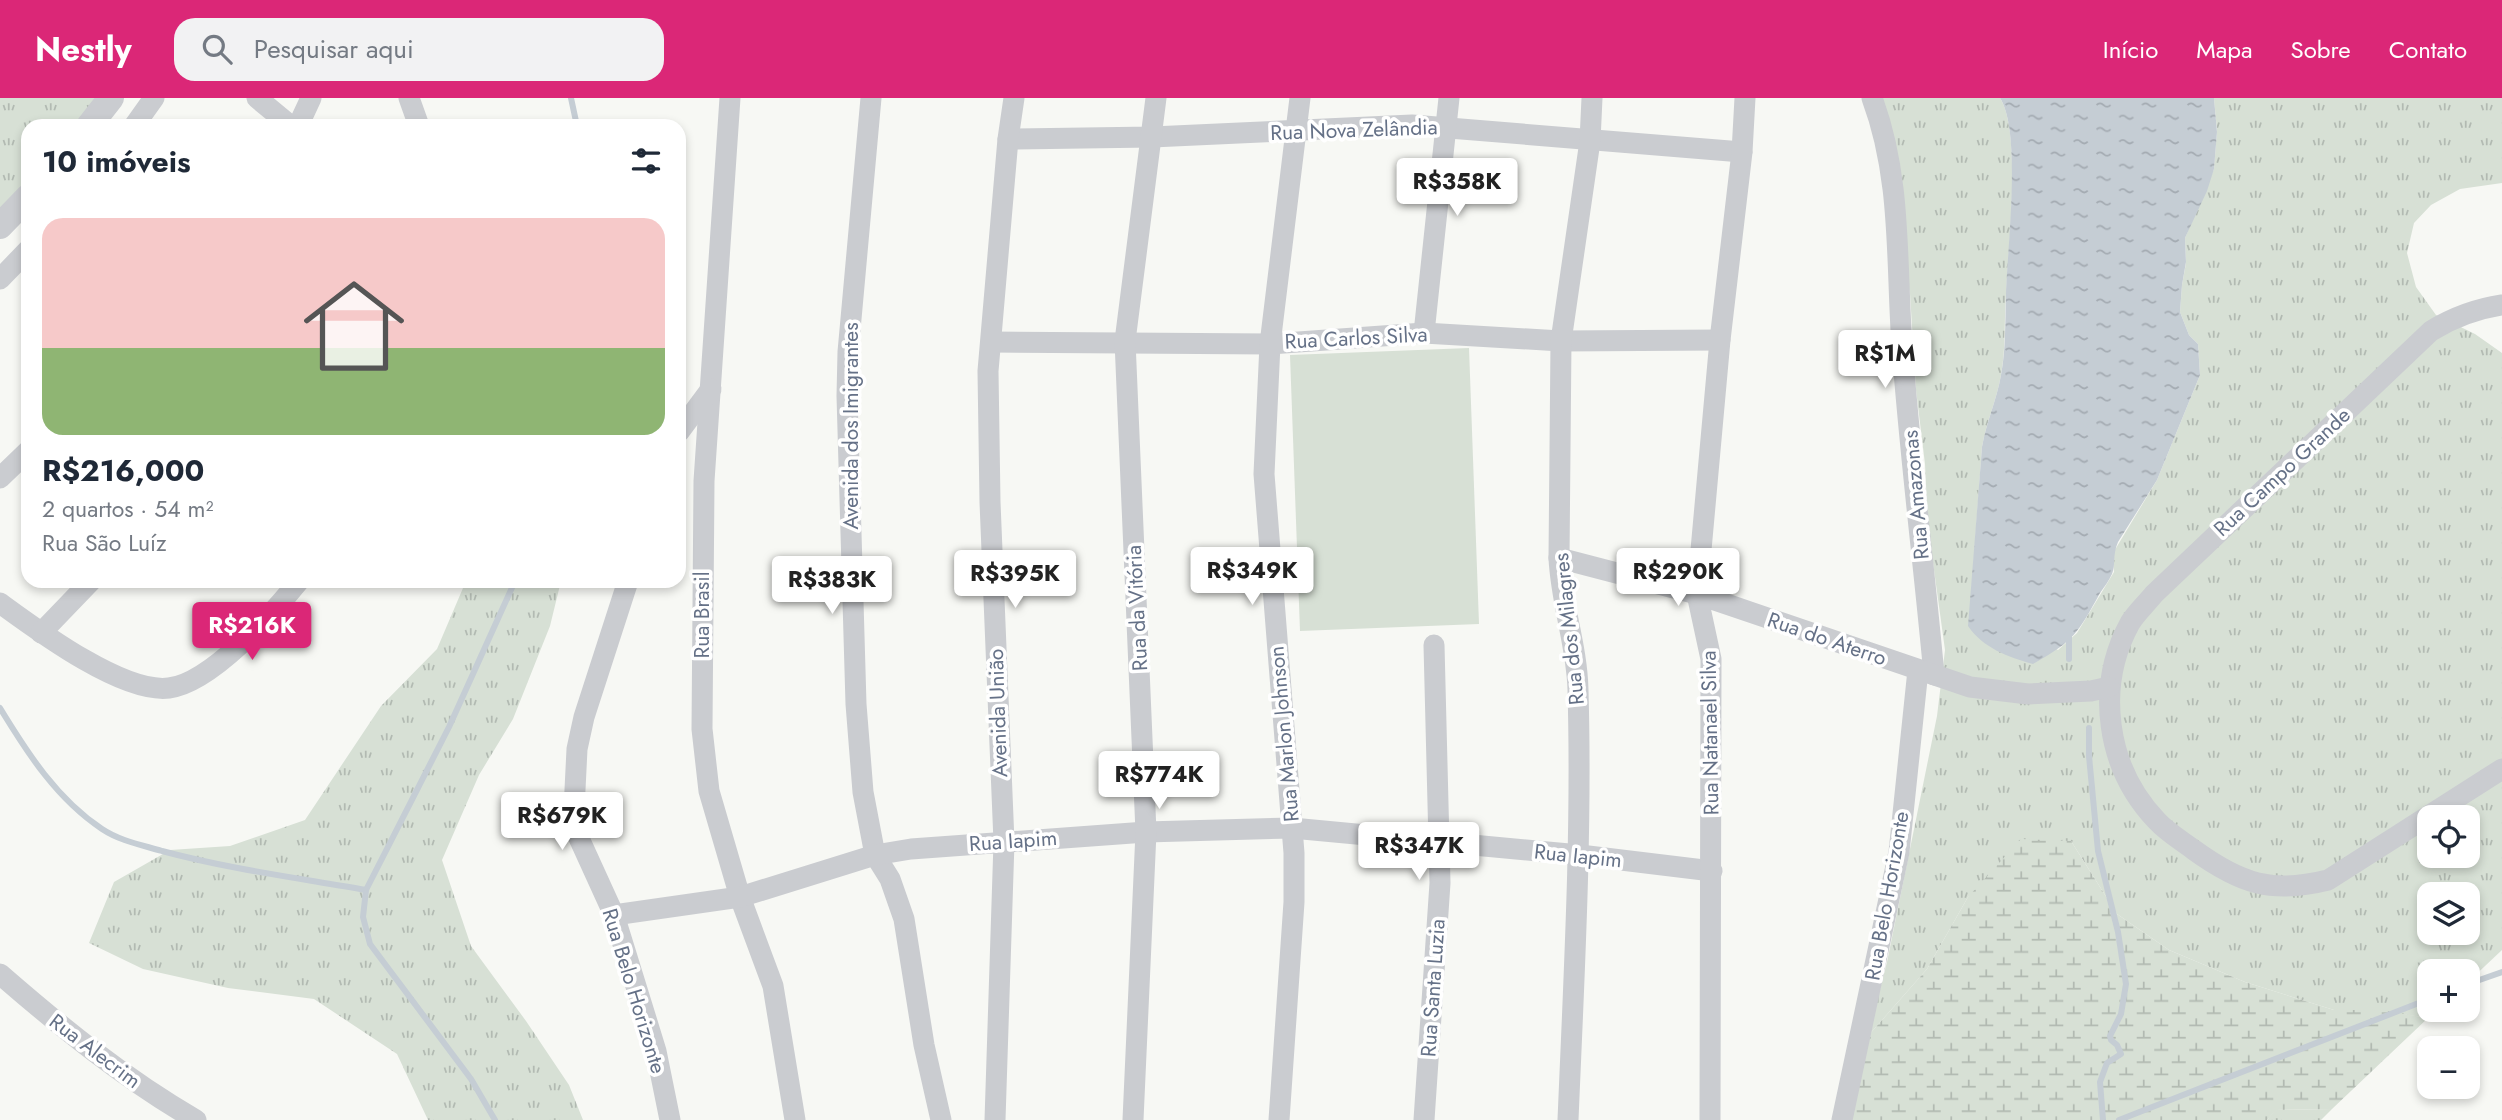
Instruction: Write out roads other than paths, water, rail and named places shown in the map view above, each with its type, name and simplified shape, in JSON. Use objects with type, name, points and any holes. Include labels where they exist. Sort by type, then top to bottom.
[{"type":"street","points":[[94,119],[111,98]]},
{"type":"street","points":[[139,119],[154,98]]},
{"type":"street","points":[[257,98],[282,119]]},
{"type":"street","points":[[301,119],[311,98]]},
{"type":"street","points":[[409,98],[416,119]]},
{"type":"street","name":"Rua Brasil","points":[[730,98],[704,481],[702,729],[709,791],[740,897],[773,986],[795,1120]]},
{"type":"street","name":"Avenida dos Imigrantes","points":[[871,98],[852,301],[847,396],[859,761],[874,855],[890,879],[904,919],[924,1045],[941,1120]]},
{"type":"street","name":"Avenida União","points":[[995,1120],[1004,842],[990,502],[988,371],[1007,139],[1014,98]]},
{"type":"street","name":"Rua da Vitória","points":[[1133,1120],[1146,832],[1125,341],[1156,98]]},
{"type":"street","name":"Rua Marlon Johnson","points":[[1279,1120],[1294,901],[1293,828],[1264,474],[1270,344],[1300,98]]},
{"type":"street","points":[[1423,333],[1449,98]]},
{"type":"street","name":"Rua dos Milagres","points":[[1568,1120],[1580,856],[1578,687],[1575,654],[1560,580],[1559,558],[1561,341],[1590,141],[1592,98]]},
{"type":"street","name":"Rua Natanael Silva","points":[[1710,1120],[1711,659],[1697,594],[1720,340],[1742,152],[1745,98]]},
{"type":"street","name":"Rua Amazonas","points":[[1872,98],[1881,122],[1892,170],[1926,673]]},
{"type":"street","name":"Rua Nova Zelândia","points":[[1007,139],[1152,137],[1373,126],[1445,127],[1742,152]]},
{"type":"street","points":[[0,226],[21,204]]},
{"type":"street","points":[[0,279],[21,257]]},
{"type":"street","name":"Rua Campo Grande","points":[[2502,305],[2455,316],[2431,331],[2154,594],[2131,621],[2117,653],[2109,687],[2108,707],[2120,763],[2136,794],[2157,821],[2213,864],[2244,879],[2273,887],[2301,887],[2328,880],[2502,769]]},
{"type":"street","name":"Rua Carlos Silva","points":[[991,342],[1270,344],[1423,333],[1561,341],[1720,340]]},
{"type":"street","points":[[686,423],[711,390]]},
{"type":"street","points":[[0,478],[21,458]]},
{"type":"street","name":"Rua do Aterro","points":[[1559,558],[1697,594],[1926,673]]},
{"type":"street","points":[[41,633],[84,588]]},
{"type":"street","points":[[0,603],[41,633],[94,665],[141,685],[168,689],[195,679],[237,647],[293,588]]},
{"type":"street","name":"Rua Belo Horizonte","points":[[626,588],[583,717],[577,749],[574,810],[578,836],[614,915],[656,1051],[670,1120]]},
{"type":"street","name":"Rua Santa Luzia","points":[[1424,1120],[1437,945],[1440,842],[1434,645]]},
{"type":"street","points":[[1926,673],[1970,687],[2028,694],[2091,691],[2109,687]]},
{"type":"street","name":"Rua Belo Horizonte","points":[[1842,1120],[1899,852],[1926,673]]},
{"type":"street","name":"Rua Iapim","points":[[614,915],[740,897],[874,855],[911,849],[1146,832],[1293,828],[1712,871]]},
{"type":"street","name":"Rua Alecrim","points":[[0,974],[66,1032],[158,1098],[196,1120]]},
{"type":"water","points":[[2000,98],[2214,98],[2217,132],[2214,169],[2185,238],[2186,262],[2180,312],[2189,335],[2198,344],[2200,375],[2157,480],[2118,542],[2109,579],[2074,635],[2058,649],[2033,664],[2005,655],[1989,646],[1968,626],[1982,447],[1999,384],[2005,345],[2012,163],[2007,114]]},
{"type":"waterway","points":[[571,98],[576,119]]},
{"type":"waterway","points":[[495,1120],[471,1079],[370,944],[363,917],[366,890],[449,727],[512,588]]},
{"type":"waterway","points":[[2069,633],[2069,659]]},
{"type":"waterway","points":[[0,708],[57,790],[86,817],[109,833],[139,845],[213,863],[366,890]]},
{"type":"waterway","points":[[2089,728],[2098,851],[2118,932],[2126,984],[2121,1014],[2110,1036],[2121,1054],[2107,1063],[2100,1082],[2103,1120]]},
{"type":"waterway","points":[[2480,980],[2502,972]]},
{"type":"waterway","points":[[2119,1120],[2417,1004]]}]
